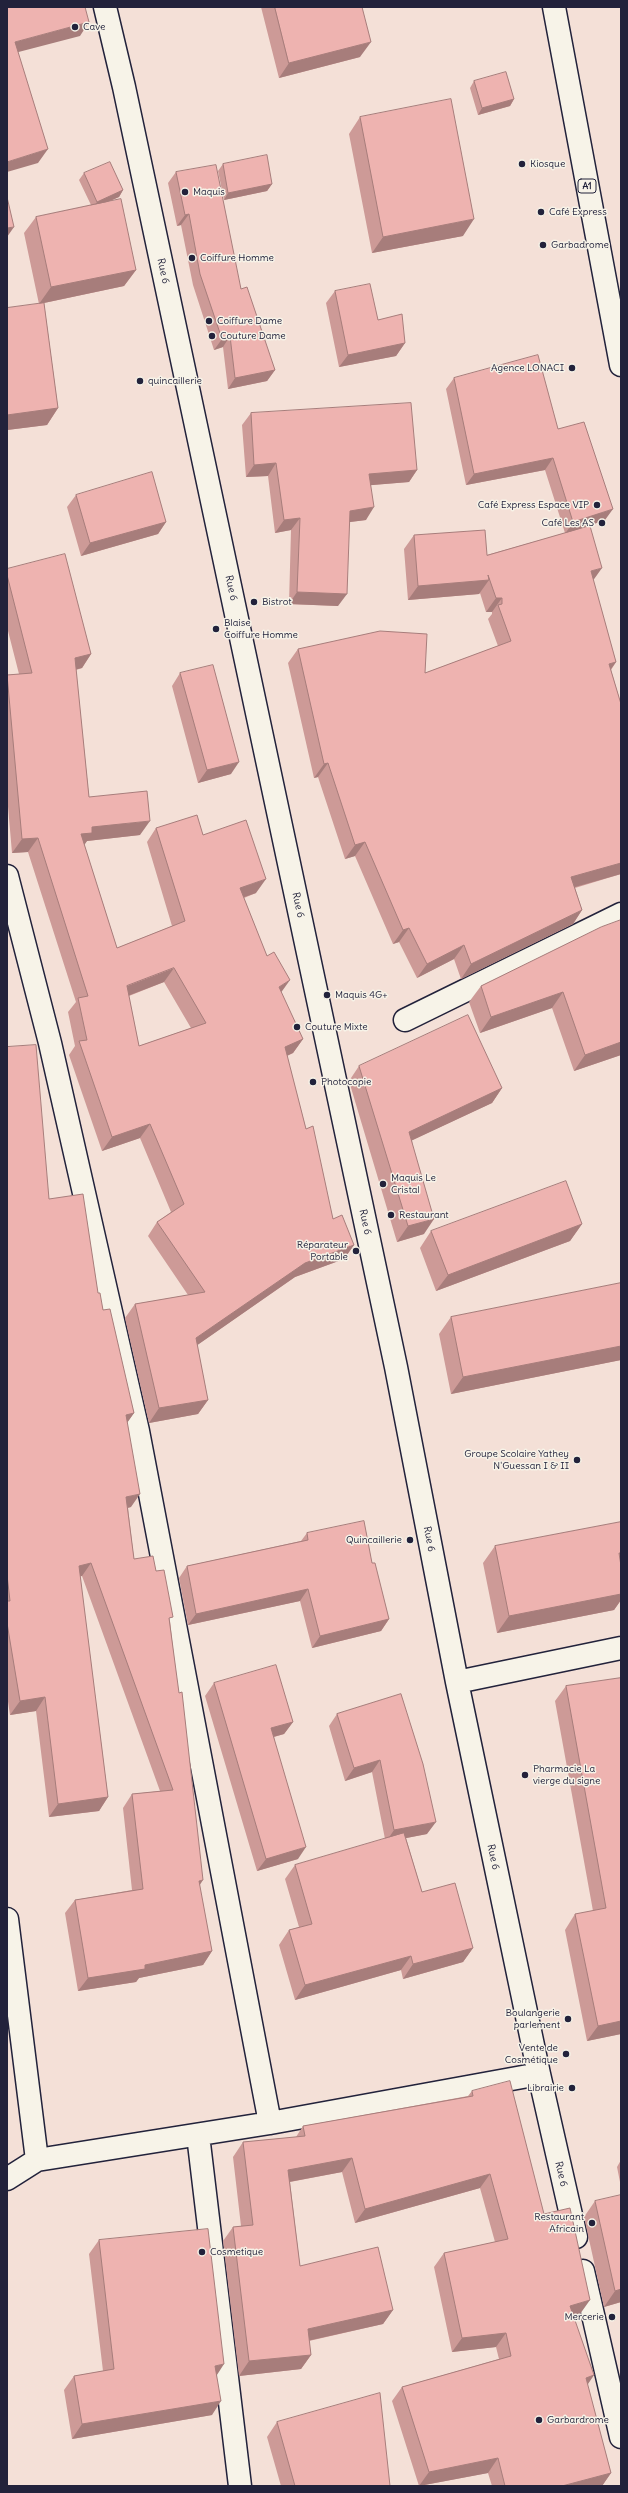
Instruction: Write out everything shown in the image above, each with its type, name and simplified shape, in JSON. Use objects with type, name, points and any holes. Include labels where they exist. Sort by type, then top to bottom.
[{"type":"street","name":"Rue 6","points":[[105,7],[124,87],[396,1366],[457,1682],[539,2074],[621,2437]]},
{"type":"street","name":"A1","points":[[554,7],[621,365]]},
{"type":"street","points":[[7,876],[50,1043],[138,1430],[270,2123]]},
{"type":"street","points":[[405,1020],[621,914]]},
{"type":"street","points":[[457,1682],[621,1648]]},
{"type":"street","points":[[7,1919],[37,2160]]},
{"type":"street","points":[[7,2179],[37,2160],[270,2123],[539,2074]]},
{"type":"street","points":[[198,2135],[240,2486]]},
{"type":"building","points":[[7,7],[85,7],[89,22],[15,42],[48,149],[7,162]]},
{"type":"building","points":[[275,7],[362,7],[371,42],[289,63]]},
{"type":"building","points":[[506,72],[514,99],[482,108],[474,81]]},
{"type":"building","points":[[451,99],[474,219],[383,237],[360,117]]},
{"type":"building","points":[[267,155],[272,184],[228,193],[223,164]]},
{"type":"building","points":[[110,162],[123,190],[97,202],[84,173]]},
{"type":"building","points":[[216,165],[241,289],[247,287],[275,370],[235,378],[230,336],[222,339],[200,274],[189,214],[185,215],[176,172]]},
{"type":"building","points":[[7,197],[14,227],[7,228]]},
{"type":"building","points":[[121,199],[136,270],[51,287],[36,217]]},
{"type":"building","points":[[370,284],[378,320],[402,314],[405,343],[348,355],[335,291]]},
{"type":"building","points":[[44,303],[58,408],[7,415],[7,308]]},
{"type":"building","points":[[538,355],[558,429],[584,422],[613,509],[573,522],[553,458],[474,474],[454,378]]},
{"type":"building","points":[[411,403],[417,470],[369,474],[374,507],[350,511],[347,594],[297,592],[300,518],[284,520],[276,463],[254,465],[251,413]]},
{"type":"building","points":[[152,472],[166,522],[90,543],[76,495]]},
{"type":"building","points":[[590,526],[602,568],[591,571],[616,662],[609,664],[621,704],[621,863],[571,877],[582,910],[471,964],[464,945],[427,964],[409,928],[403,930],[365,842],[355,845],[328,763],[324,764],[298,649],[380,631],[427,634],[425,673],[511,641],[498,605],[502,604],[502,598],[496,598],[488,575],[489,580],[418,586],[414,535],[485,530],[487,555]]},
{"type":"building","points":[[65,554],[91,654],[75,658],[89,797],[147,791],[150,821],[92,827],[92,833],[81,834],[117,948],[185,921],[156,828],[197,815],[203,835],[246,820],[266,879],[240,888],[267,956],[274,952],[290,980],[279,987],[303,1039],[285,1047],[306,1129],[313,1126],[333,1219],[342,1215],[354,1245],[305,1263],[196,1338],[208,1400],[159,1408],[135,1304],[205,1292],[157,1222],[184,1204],[150,1124],[112,1137],[79,1041],[87,1040],[78,998],[88,996],[38,838],[22,839],[7,675],[32,673],[7,575],[7,569]],"holes":[[[174,968],[206,1023],[139,1046],[127,986]]]},
{"type":"building","points":[[213,665],[239,762],[207,770],[180,673]]},
{"type":"building","points":[[621,920],[621,1042],[585,1055],[563,992],[491,1017],[481,986],[601,927]]},
{"type":"building","points":[[468,1015],[502,1088],[409,1132],[434,1219],[408,1226],[359,1066]]},
{"type":"building","points":[[36,1045],[49,1199],[83,1194],[98,1293],[100,1293],[103,1310],[110,1309],[134,1413],[126,1415],[140,1494],[126,1497],[134,1559],[153,1556],[156,1571],[164,1570],[173,1617],[169,1618],[179,1693],[182,1692],[203,1880],[199,1881],[212,1951],[145,1965],[145,1969],[88,1978],[75,1900],[143,1889],[132,1794],[173,1790],[91,1563],[79,1566],[108,1797],[58,1804],[45,1697],[20,1701],[7,1623],[7,1601],[10,1601],[7,1575],[7,1047]]},
{"type":"building","points":[[566,1181],[582,1224],[448,1275],[431,1231]]},
{"type":"building","points":[[621,1283],[621,1346],[463,1377],[451,1317]]},
{"type":"building","points":[[364,1521],[372,1563],[375,1563],[389,1619],[320,1636],[308,1589],[196,1614],[187,1566],[308,1540],[307,1533]]},
{"type":"building","points":[[621,1522],[621,1553],[619,1553],[621,1566],[621,1594],[509,1616],[495,1546]]},
{"type":"building","points":[[276,1665],[293,1722],[271,1728],[306,1847],[266,1859],[214,1683]]},
{"type":"building","points":[[621,1678],[621,2021],[598,2026],[575,1914],[606,1908],[566,1686]]},
{"type":"building","points":[[401,1694],[423,1764],[436,1822],[394,1830],[380,1760],[354,1768],[337,1714]]},
{"type":"building","points":[[404,1833],[422,1892],[455,1883],[473,1948],[413,1964],[411,1956],[305,1985],[289,1930],[312,1924],[295,1865]]},
{"type":"building","points":[[510,2081],[544,2214],[570,2208],[590,2300],[570,2306],[594,2375],[586,2378],[611,2473],[562,2486],[505,2486],[498,2458],[429,2472],[402,2387],[511,2356],[506,2333],[462,2338],[444,2253],[508,2239],[490,2174],[365,2209],[352,2158],[288,2170],[300,2266],[378,2247],[393,2310],[308,2329],[311,2355],[249,2361],[233,2227],[253,2225],[243,2142],[305,2136],[303,2126],[473,2096],[472,2091]]},
{"type":"building","points":[[621,2195],[621,2289],[615,2291],[595,2201]]},
{"type":"building","points":[[208,2229],[224,2364],[215,2366],[221,2401],[82,2424],[74,2376],[114,2369],[99,2240]]},
{"type":"building","points":[[380,2393],[390,2486],[295,2486],[277,2422]]},
{"type":"place","name":"Cave","points":[[75,27]]},
{"type":"place","name":"Kiosque","points":[[522,164]]},
{"type":"place","name":"Maquis","points":[[185,192]]},
{"type":"place","name":"Café Express","points":[[541,212]]},
{"type":"place","name":"Garbadrome","points":[[543,245]]},
{"type":"place","name":"Coiffure Homme","points":[[192,258]]},
{"type":"place","name":"Coiffure Dame","points":[[209,321]]},
{"type":"place","name":"Couture Dame","points":[[212,336]]},
{"type":"place","name":"Agence LONACI","points":[[572,368]]},
{"type":"place","name":"quincaillerie","points":[[140,381]]},
{"type":"place","name":"Café Express Espace VIP","points":[[597,505]]},
{"type":"place","name":"Café Les AS","points":[[602,523]]},
{"type":"place","name":"Bistrot","points":[[254,602]]},
{"type":"place","name":"Blaise Coiffure Homme","points":[[216,629]]},
{"type":"place","name":"Maquis 4G+","points":[[327,995]]},
{"type":"place","name":"Couture Mixte","points":[[297,1027]]},
{"type":"place","name":"Photocopie","points":[[313,1082]]},
{"type":"place","name":"Maquis Le Cristal","points":[[383,1184]]},
{"type":"place","name":"Restaurant","points":[[391,1215]]},
{"type":"place","name":"Réparateur Portable","points":[[356,1251]]},
{"type":"place","name":"Groupe Scolaire Yathey N'Guessan I & II","points":[[577,1460]]},
{"type":"place","name":"Quincaillerie","points":[[410,1540]]},
{"type":"place","name":"Pharmacie La vierge du signe","points":[[525,1775]]},
{"type":"place","name":"Boulangerie parlement","points":[[568,2019]]},
{"type":"place","name":"Vente de Cosmétique","points":[[566,2054]]},
{"type":"place","name":"Librairie","points":[[572,2088]]},
{"type":"place","name":"Restaurant Africain","points":[[592,2223]]},
{"type":"place","name":"Cosmetique","points":[[202,2252]]},
{"type":"place","name":"Mercerie","points":[[612,2317]]},
{"type":"place","name":"Garbardrome","points":[[539,2420]]}]
